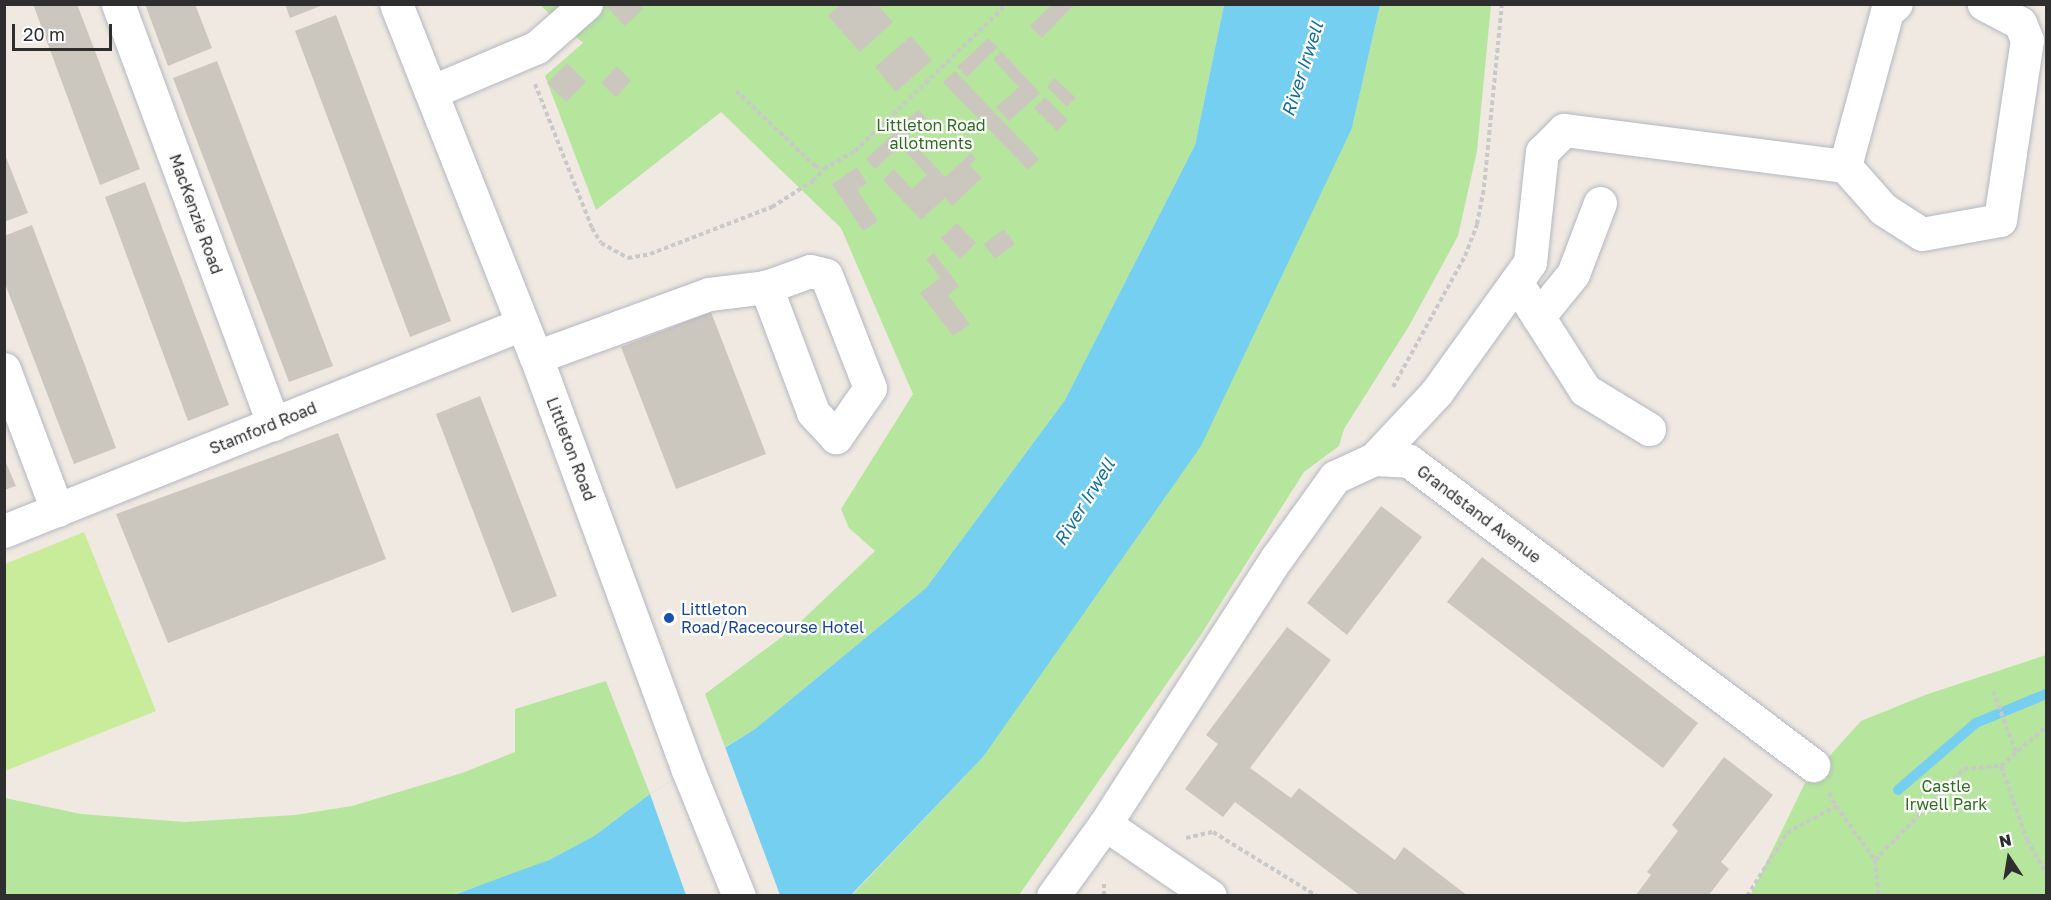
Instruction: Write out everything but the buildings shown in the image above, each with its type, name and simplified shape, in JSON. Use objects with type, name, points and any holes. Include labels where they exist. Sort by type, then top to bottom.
[{"type":"street","name":"MacKenzie Road","points":[[118,4],[273,424]]},
{"type":"street","name":"Littleton Road","points":[[396,4],[536,357],[688,770],[739,896]]},
{"type":"street","points":[[431,92],[523,54],[550,39],[586,4]]},
{"type":"street","points":[[1845,166],[1887,11],[1896,4]]},
{"type":"street","points":[[1374,459],[1436,393],[1530,262],[1542,152],[1563,130],[1845,166],[1882,209],[1922,234],[2000,220],[2027,40],[2020,23],[1984,4]]},
{"type":"street","points":[[1538,317],[1573,274],[1600,203]]},
{"type":"street","points":[[1516,282],[1585,390],[1649,429]]},
{"type":"street","points":[[536,357],[709,294],[766,287]]},
{"type":"street","name":"Stamford Road","points":[[4,531],[522,324]]},
{"type":"street","points":[[4,369],[57,510]]},
{"type":"street","name":"Grandstand Avenue","points":[[1053,896],[1105,824],[1276,559],[1335,477],[1374,459],[1409,461],[1813,765]]},
{"type":"street","points":[[1105,824],[1210,896]]},
{"type":"path","points":[[523,54],[592,228],[601,243],[615,254],[628,258],[650,254],[772,207],[813,181],[824,169],[855,151],[1007,4]]},
{"type":"path","points":[[1392,389],[1465,256],[1477,224],[1484,187],[1502,4]]},
{"type":"path","points":[[736,91],[815,166],[824,169]]},
{"type":"path","points":[[1993,691],[2007,735],[2017,755]]},
{"type":"path","points":[[1875,860],[1964,769],[2001,766],[2017,755],[2046,727]]},
{"type":"path","points":[[2001,766],[2027,840],[2046,873]]},
{"type":"path","points":[[1747,896],[1787,833],[1836,806],[1875,860],[1879,896]]},
{"type":"path","points":[[1142,849],[1213,832],[1317,896]]},
{"type":"green space","name":"Littleton Road allotments","points":[[540,5],[1224,5],[1195,145],[1065,400],[926,588],[755,729],[725,747],[705,694],[794,628],[875,551],[849,528],[841,509],[913,394],[841,228],[721,112],[596,210],[545,76],[583,43]]},
{"type":"green space","points":[[1380,5],[1491,5],[1477,151],[1458,236],[1409,326],[1344,429],[1339,446],[1304,472],[1200,636],[1019,895],[851,896],[983,757],[1352,128]]},
{"type":"green space","points":[[84,532],[156,711],[5,771],[5,564]]},
{"type":"green space","name":"Castle Irwell Park","points":[[2046,655],[2046,895],[1750,896],[1805,783],[1861,721],[1925,695]]},
{"type":"green space","points":[[606,681],[650,794],[594,836],[549,860],[501,879],[451,895],[5,896],[5,798],[81,814],[185,822],[295,815],[352,806],[462,773],[515,752],[515,709]]},
{"type":"water","name":"River Irwell","points":[[1224,5],[1380,5],[1352,128],[1201,446],[983,757],[851,895],[451,896],[549,860],[594,836],[650,794],[755,729],[926,588],[1065,400],[1195,145]]},
{"type":"pier","points":[[725,747],[780,895],[686,895],[650,794]]},
{"type":"waterway","points":[[1898,790],[1976,723],[2046,694]]},
{"type":"place","name":"Littleton Road/Racecourse Hotel","points":[[669,618]]}]
